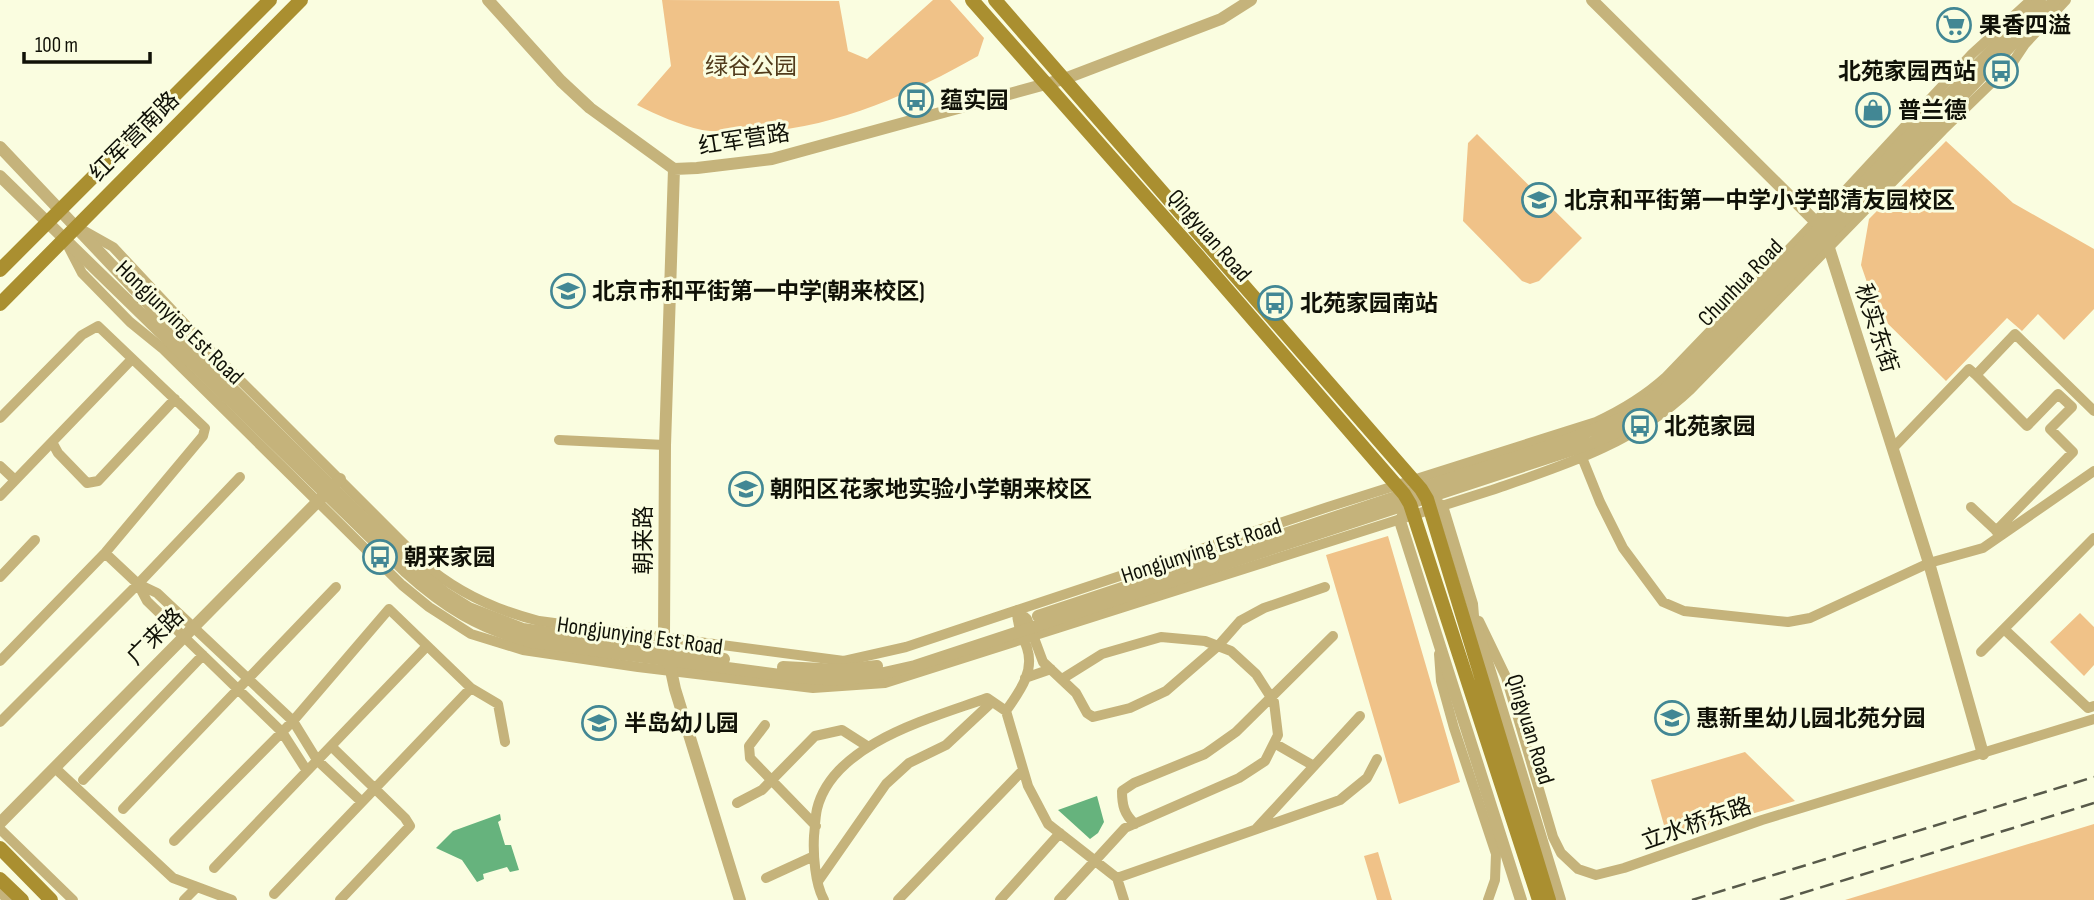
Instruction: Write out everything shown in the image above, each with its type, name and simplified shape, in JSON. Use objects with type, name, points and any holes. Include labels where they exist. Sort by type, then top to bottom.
[{"type":"main road","name":"红军营南路","points":[[0,270],[270,0]]},
{"type":"main road","name":"红军营南路","points":[[0,304],[300,0]]},
{"type":"main road","name":"Qingyuan Road","points":[[972,0],[1405,504],[1437,585],[1539,900]]},
{"type":"main road","name":"Qingyuan Road","points":[[995,0],[1427,497],[1549,900]]},
{"type":"main road","points":[[80,189],[97,205]]},
{"type":"main road","points":[[27,243],[44,260]]},
{"type":"main road","points":[[3,856],[51,900]]},
{"type":"main road","points":[[0,879],[22,900]]},
{"type":"street","name":"红军营路","points":[[488,0],[561,81],[590,108],[674,169],[772,159],[1064,79],[1221,19],[1251,0]]},
{"type":"street","name":"秋实东街","points":[[1592,0],[1823,233],[1929,563],[1983,754]]},
{"type":"street","points":[[1823,233],[1972,54],[2031,0]]},
{"type":"street","name":"Chunhua Road","points":[[1427,497],[1581,453],[1667,402],[2040,0]]},
{"type":"street","name":"Chunhua Road","points":[[1427,497],[1617,421],[1639,409],[1665,389],[2055,0]]},
{"type":"street","points":[[1823,233],[1943,130],[2013,62],[2025,44],[2066,0]]},
{"type":"street","name":"Hongjunying Est Road","points":[[0,147],[421,585],[449,608],[478,623],[531,642],[667,655],[795,677],[838,680],[875,675],[915,666],[1024,627],[1427,497]]},
{"type":"street","name":"朝来路","points":[[674,169],[665,445],[667,655],[740,900]]},
{"type":"street","name":"Hongjunying Est Road","points":[[0,176],[329,490]]},
{"type":"street","points":[[0,418],[82,335],[98,326],[205,428],[203,436],[105,553],[0,661]]},
{"type":"street","points":[[1976,375],[2015,334],[2094,411]]},
{"type":"street","points":[[0,496],[132,359]]},
{"type":"street","points":[[1581,453],[1600,502],[1623,548],[1663,602],[1684,611],[1788,622],[1810,618],[1929,563],[1983,548],[2073,452],[2050,429],[2072,407],[2058,394],[2027,426],[1969,369],[1893,448]]},
{"type":"street","points":[[52,442],[58,453],[87,483],[98,481],[175,399]]},
{"type":"street","points":[[559,440],[665,445]]},
{"type":"street","points":[[0,466],[15,480]]},
{"type":"street","points":[[1998,533],[2093,474]]},
{"type":"street","points":[[3,724],[240,477]]},
{"type":"street","points":[[329,490],[444,580],[507,613],[667,655],[844,661],[906,647],[1024,627],[1427,497]]},
{"type":"street","name":"广来路","points":[[0,823],[329,490]]},
{"type":"street","name":"Qingyuan Road","points":[[1427,497],[1472,604],[1473,616],[1560,900]]},
{"type":"street","name":"Qingyuan Road","points":[[1405,504],[1439,639],[1521,900]]},
{"type":"street","points":[[1971,507],[1998,533]]},
{"type":"street","points":[[1981,652],[2094,538]]},
{"type":"street","points":[[0,577],[35,541]]},
{"type":"street","points":[[105,553],[138,584],[157,593],[189,632],[202,655],[282,732],[307,771]]},
{"type":"street","points":[[1437,585],[1441,681],[1475,796],[1496,854],[1495,880],[1488,900]]},
{"type":"street","points":[[123,809],[336,587]]},
{"type":"street","points":[[1024,627],[1043,662],[1076,693],[1087,713],[1093,717],[1130,708],[1166,691],[1218,646],[1240,621],[1264,608],[1325,587]]},
{"type":"street","points":[[1455,593],[1473,616]]},
{"type":"street","points":[[174,841],[293,721],[389,609],[471,688],[498,704],[505,743]]},
{"type":"street","name":"立水桥东路","points":[[1473,616],[1479,620],[1506,677],[1553,838],[1561,853],[1578,869],[1596,875],[1624,869],[1762,820],[2094,719]]},
{"type":"street","points":[[1006,711],[1019,692],[1030,666],[1024,627]]},
{"type":"street","points":[[2004,629],[2088,708],[2094,706]]},
{"type":"street","points":[[189,632],[246,678],[293,721],[317,760],[362,802]]},
{"type":"street","points":[[1135,824],[1128,818],[1122,805],[1122,791],[1134,783],[1205,754],[1236,732],[1333,636]]},
{"type":"street","points":[[1059,900],[1125,828],[1239,778],[1265,761],[1278,735],[1274,702],[1256,674],[1231,651],[1205,641],[1161,637],[1102,654],[1062,679]]},
{"type":"street","points":[[214,868],[427,646]]},
{"type":"street","points":[[83,780],[202,655]]},
{"type":"street","points":[[1025,678],[1051,669]]},
{"type":"street","points":[[274,894],[471,688]]},
{"type":"street","points":[[824,900],[814,856],[817,808],[833,776],[867,746],[906,728],[988,698],[1006,711],[1028,786],[1048,824],[1117,878],[1120,898]]},
{"type":"street","points":[[818,880],[886,784],[909,763],[946,745],[992,702]]},
{"type":"street","points":[[1255,830],[1360,716]]},
{"type":"street","points":[[765,725],[748,746],[750,758],[816,826]]},
{"type":"street","points":[[737,803],[762,790],[815,736],[842,730],[867,746]]},
{"type":"street","points":[[1274,743],[1314,766]]},
{"type":"street","points":[[331,746],[410,826],[340,900]]},
{"type":"street","points":[[1117,878],[1340,800],[1367,778],[1377,759]]},
{"type":"street","points":[[54,768],[173,878],[232,900]]},
{"type":"street","points":[[898,900],[1023,770]]},
{"type":"street","points":[[0,828],[73,900]]},
{"type":"street","points":[[1000,900],[1060,833]]},
{"type":"street","points":[[766,878],[814,856]]},
{"type":"street","points":[[184,900],[196,888]]},
{"type":"street","points":[[0,892],[8,900]]},
{"type":"green space","name":"绿谷公园","points":[[662,0],[839,1],[848,51],[867,59],[933,0],[950,0],[984,38],[978,56],[921,86],[861,110],[798,127],[767,131],[706,131],[677,123],[637,105],[671,66]]},
{"type":"green space","points":[[1477,134],[1582,238],[1539,281],[1530,284],[1522,281],[1463,221],[1468,143]]},
{"type":"green space","points":[[1946,141],[2013,203],[2094,249],[2094,309],[2064,340],[2038,314],[2022,331],[2007,318],[1946,381],[1878,314],[1861,265],[1869,219]]},
{"type":"green space","points":[[1388,536],[1460,782],[1399,804],[1326,555]]},
{"type":"green space","points":[[2080,613],[2094,627],[2094,665],[2084,676],[2050,642]]},
{"type":"green space","points":[[1745,752],[1795,801],[1668,839],[1651,780]]},
{"type":"green space","points":[[2094,824],[2094,900],[1845,900]]},
{"type":"green space","points":[[1378,852],[1392,900],[1377,900],[1364,856]]},
{"type":"shaded area","points":[[1097,796],[1104,822],[1098,833],[1090,839],[1058,810]]},
{"type":"shaded area","points":[[500,814],[501,820],[498,822],[505,845],[511,845],[519,870],[510,872],[507,867],[483,874],[484,879],[477,882],[462,860],[436,848],[453,831]]},
{"type":"railway","points":[[1692,900],[2094,777]]},
{"type":"railway","points":[[1780,900],[2094,803]]},
{"type":"place","name":"果香四溢","points":[[1954,25]]},
{"type":"place","name":"北苑家园西站","points":[[2001,71]]},
{"type":"place","name":"蕴实园","points":[[916,100]]},
{"type":"place","name":"普兰德","points":[[1873,110]]},
{"type":"place","name":"北京和平街第一中学小学部清友园校区","points":[[1539,200]]},
{"type":"place","name":"北京市和平街第一中学(朝来校区)","points":[[568,291]]},
{"type":"place","name":"北苑家园南站","points":[[1275,303]]},
{"type":"place","name":"北苑家园","points":[[1640,426]]},
{"type":"place","name":"朝阳区花家地实验小学朝来校区","points":[[746,489]]},
{"type":"place","name":"朝来家园","points":[[380,557]]},
{"type":"place","name":"惠新里幼儿园北苑分园","points":[[1672,718]]},
{"type":"place","name":"半岛幼儿园","points":[[599,723]]}]
